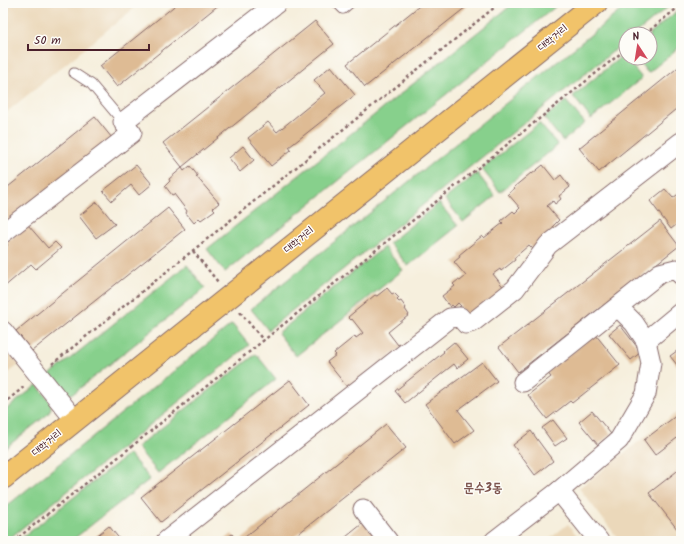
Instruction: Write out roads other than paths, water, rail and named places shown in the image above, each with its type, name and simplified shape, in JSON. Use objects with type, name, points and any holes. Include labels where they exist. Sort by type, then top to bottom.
[{"type":"main road","name":"대학거리","points":[[3,478],[596,3]]},
{"type":"street","points":[[3,233],[132,133],[123,122],[277,3]]},
{"type":"street","points":[[166,541],[450,318],[460,317],[466,324],[473,322],[515,289],[548,245],[681,142]]},
{"type":"street","points":[[523,382],[660,274],[676,269],[681,275]]},
{"type":"street","points":[[494,541],[559,491],[619,440],[646,394],[651,363],[646,341],[634,324],[618,307]]},
{"type":"street","points":[[646,341],[681,312]]},
{"type":"street","points":[[3,331],[75,420]]},
{"type":"street","points":[[559,491],[599,541]]},
{"type":"street","points":[[362,508],[388,541]]},
{"type":"lane","points":[[337,3],[343,9],[350,3]]},
{"type":"lane","points":[[74,72],[92,84],[123,122]]},
{"type":"district","name":"문수3동","points":[[483,488]]}]
